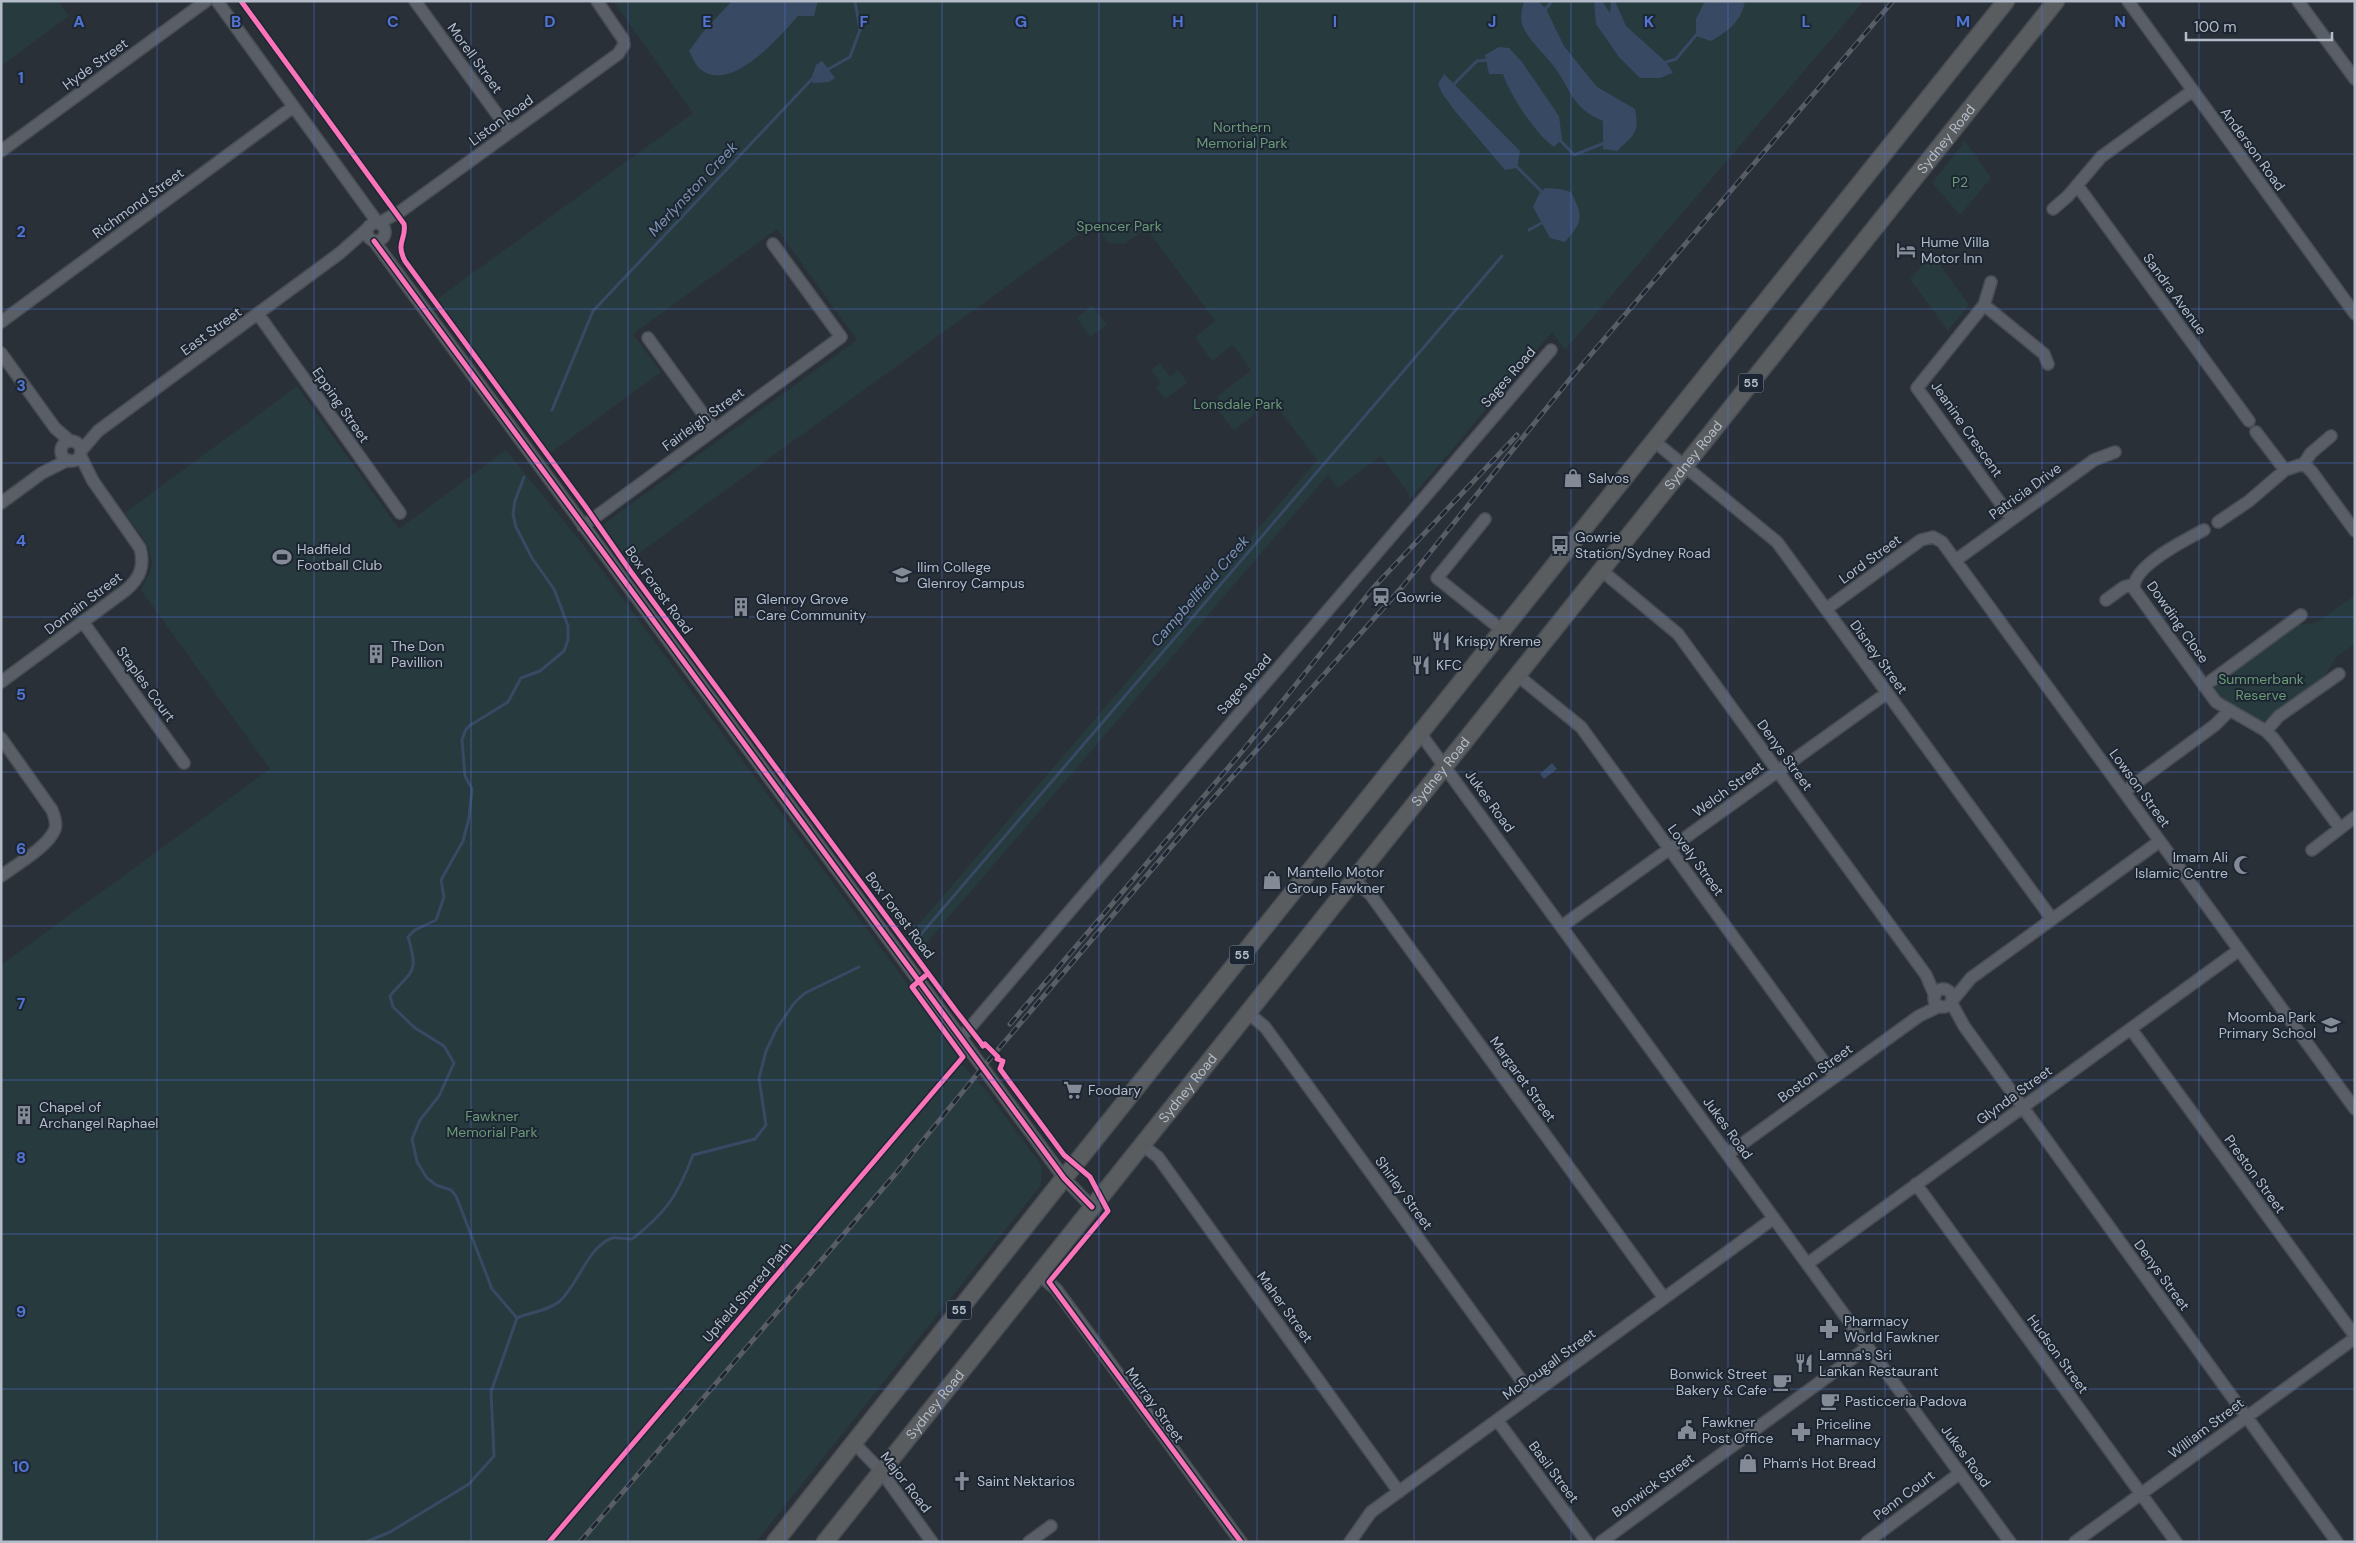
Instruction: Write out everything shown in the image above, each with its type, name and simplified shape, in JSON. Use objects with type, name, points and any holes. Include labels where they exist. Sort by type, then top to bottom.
[{"type":"highway","name":"55","points":[[775,1542],[2006,1]]},
{"type":"highway","name":"Sydney Road","points":[[825,1542],[2056,1]]},
{"type":"street","name":"Hyde Street","points":[[1,151],[206,1]]},
{"type":"street","name":"Box Forest Road","points":[[217,1],[358,198],[395,269],[1064,1178],[1092,1207]]},
{"type":"street","name":"Morell Street","points":[[415,1],[510,132]]},
{"type":"street","name":"Liston Road","points":[[376,232],[401,211],[618,54],[624,45],[623,39],[597,1]]},
{"type":"street","name":"Anderson Road","points":[[2128,1],[2355,314]]},
{"type":"street","points":[[2298,1],[2355,79]]},
{"type":"street","points":[[2053,209],[2101,157],[2192,91]]},
{"type":"street","name":"Richmond Street","points":[[1,322],[294,107]]},
{"type":"street","name":"Sandra Avenue","points":[[2077,185],[2249,421]]},
{"type":"street","name":"East Street","points":[[1,503],[340,253],[376,232]]},
{"type":"street","name":"Fairleigh Street","points":[[583,526],[841,337],[773,244]]},
{"type":"street","name":"Jeanine Crescent","points":[[1991,282],[1984,305],[1917,388],[2012,519]]},
{"type":"street","points":[[1984,305],[2044,354],[2048,364]]},
{"type":"street","name":"Epping Street","points":[[258,314],[400,513]]},
{"type":"street","points":[[648,338],[714,429]]},
{"type":"street","name":"Sages Road","points":[[961,1038],[1551,350]]},
{"type":"street","name":"Domain Street","points":[[1,353],[137,541],[143,561],[140,574],[134,584],[1,682]]},
{"type":"street","points":[[2256,432],[2285,470]]},
{"type":"street","points":[[2303,465],[2312,453],[2331,436]]},
{"type":"street","name":"Disney Street","points":[[1654,441],[1771,536],[2052,919]]},
{"type":"street","name":"Patricia Drive","points":[[1956,560],[2094,460],[2115,452]]},
{"type":"street","points":[[2218,522],[2249,501],[2285,470],[2293,466],[2303,465],[2312,472],[2355,531]]},
{"type":"street","points":[[1485,519],[1437,578],[1502,630]]},
{"type":"street","name":"Dowding Close","points":[[2204,530],[2159,557],[2137,575],[2134,584],[2136,593],[2216,702],[2266,731],[2340,828]]},
{"type":"street","name":"Lord Street","points":[[1826,609],[1922,540],[1933,537]]},
{"type":"street","name":"Lowson Street","points":[[1933,537],[1942,542],[1956,560],[2355,1109]]},
{"type":"street","name":"Denys Street","points":[[1601,570],[1678,634],[2337,1542]]},
{"type":"street","name":"Dowding Close","points":[[2106,600],[2124,587],[2134,584]]},
{"type":"street","points":[[2204,686],[2301,615]]},
{"type":"street","name":"Staples Court","points":[[83,622],[184,763]]},
{"type":"street","points":[[2266,731],[2279,716],[2339,674]]},
{"type":"street","name":"Lovely Street","points":[[1517,675],[1581,727],[1835,1077]]},
{"type":"street","name":"Welch Street","points":[[1562,926],[1887,693]]},
{"type":"street","points":[[2124,792],[2216,725],[2229,711]]},
{"type":"street","name":"Jukes Road","points":[[1420,733],[2010,1542]]},
{"type":"street","points":[[1,738],[52,810],[55,828],[43,845],[1,876]]},
{"type":"street","points":[[2312,850],[2355,817]]},
{"type":"street","name":"Boston Street","points":[[1728,1154],[2160,841]]},
{"type":"street","name":"Margaret Street","points":[[1353,880],[1370,894],[1664,1298]]},
{"type":"street","name":"Glynda Street","points":[[1807,1264],[2239,950]]},
{"type":"street","name":"Shirley Street","points":[[1247,1012],[1265,1027],[1532,1395]]},
{"type":"street","name":"Preston Street","points":[[2131,1028],[2355,1337]]},
{"type":"street","name":"Maher Street","points":[[1142,1145],[1158,1158],[1399,1492]]},
{"type":"street","name":"Hudson Street","points":[[1916,1184],[2176,1542]]},
{"type":"street","name":"McDougall Street","points":[[1350,1542],[1371,1512],[1774,1218]]},
{"type":"street","name":"Murray Street","points":[[1038,1274],[1056,1289],[1241,1542]]},
{"type":"street","name":"William Street","points":[[2075,1542],[2355,1337]]},
{"type":"street","name":"Bonwick Street","points":[[1601,1542],[1868,1347]]},
{"type":"street","name":"Basil Street","points":[[1497,1420],[1587,1542]]},
{"type":"street","name":"Major Road","points":[[854,1443],[881,1471],[932,1542]]},
{"type":"street","name":"Penn Court","points":[[1867,1542],[1960,1473]]},
{"type":"street","points":[[1029,1542],[1050,1526]]},
{"type":"green space","points":[[1,1],[58,1],[69,16],[1,66]]},
{"type":"green space","points":[[613,1],[1864,1],[1565,350],[1552,332],[1409,500],[1409,494],[1381,456],[1338,488],[1328,475],[918,953],[907,938],[1317,460],[1272,400],[1234,431],[1217,409],[1218,396],[1251,370],[1233,345],[1212,361],[1195,337],[1215,321],[1146,228],[1125,244],[1108,243],[1094,223],[628,561],[601,526],[857,340],[777,229],[633,334],[661,372],[549,454],[437,299],[693,113]]},
{"type":"green space","name":"P2","points":[[1965,141],[1991,178],[1960,215],[1932,183]]},
{"type":"green space","points":[[1932,254],[1969,305],[1948,331],[1910,279]]},
{"type":"green space","points":[[1092,305],[1107,325],[1090,337],[1077,318]]},
{"type":"green space","points":[[1160,363],[1170,377],[1178,370],[1187,382],[1166,399],[1156,388],[1161,383],[1151,370]]},
{"type":"green space","name":"Fawkner Memorial Park","points":[[297,386],[399,529],[506,450],[581,542],[960,1055],[957,1059],[985,1089],[1042,1167],[1041,1185],[756,1542],[1,1542],[1,965],[270,769],[141,590],[151,569],[152,562],[144,539],[125,513]]},
{"type":"green space","name":"Summerbank Reserve","points":[[2355,595],[2355,644],[2337,656],[2321,681],[2270,722],[2261,724],[2232,709],[2220,698],[2214,685],[2293,625],[2316,623]]},
{"type":"water","points":[[732,1],[818,1],[814,16],[798,16],[779,37],[753,60],[725,75],[711,75],[699,68],[689,51],[703,32]]},
{"type":"water","points":[[1524,1],[1538,1],[1546,9],[1564,46],[1597,87],[1635,109],[1636,129],[1617,151],[1603,149],[1603,121],[1592,116],[1578,104],[1552,64],[1525,31],[1521,16]]},
{"type":"water","points":[[1594,1],[1602,1],[1610,13],[1611,1],[1615,1],[1626,26],[1666,62],[1673,73],[1660,78],[1640,78],[1619,57],[1596,24]]},
{"type":"water","points":[[1705,1],[1745,1],[1741,14],[1733,25],[1711,41],[1696,36],[1696,19]]},
{"type":"water","points":[[1499,47],[1509,48],[1522,62],[1559,116],[1562,139],[1554,147],[1539,133],[1524,114],[1511,93],[1503,74],[1489,74],[1485,55]]},
{"type":"water","points":[[822,61],[835,78],[829,82],[813,83],[811,79],[816,65]]},
{"type":"water","points":[[1444,74],[1520,151],[1517,168],[1505,170],[1455,111],[1438,84]]},
{"type":"water","points":[[1545,188],[1571,192],[1578,208],[1580,219],[1565,242],[1550,238],[1533,207],[1539,194]]},
{"type":"water","points":[[1552,763],[1557,769],[1544,779],[1540,774]]},
{"type":"waterway","name":"Merlynston Creek","points":[[825,71],[850,57],[860,30],[855,1]]},
{"type":"waterway","name":"Campbellfield Creek","points":[[1545,10],[1552,1]]},
{"type":"waterway","name":"Campbellfield Creek","points":[[1663,63],[1676,59],[1697,34]]},
{"type":"waterway","name":"Campbellfield Creek","points":[[1454,88],[1454,84],[1477,61],[1489,60]]},
{"type":"waterway","name":"Merlynston Creek","points":[[552,410],[593,311],[813,78]]},
{"type":"waterway","name":"Campbellfield Creek","points":[[1558,138],[1574,155],[1607,142]]},
{"type":"waterway","name":"Campbellfield Creek","points":[[1515,165],[1544,194]]},
{"type":"waterway","name":"Campbellfield Creek","points":[[1529,230],[1545,221]]},
{"type":"waterway","name":"Campbellfield Creek","points":[[916,940],[1502,256]]},
{"type":"waterway","name":"Merlynston Creek","points":[[366,1542],[390,1532],[469,1484],[494,1456],[491,1392],[517,1318],[492,1289],[456,1196],[451,1190],[436,1185],[427,1178],[417,1162],[412,1139],[420,1120],[439,1096],[454,1063],[444,1046],[415,1028],[393,1007],[390,996],[412,970],[413,958],[408,937],[415,930],[436,920],[444,897],[441,880],[463,841],[469,818],[472,789],[465,776],[462,740],[465,731],[469,726],[508,702],[521,678],[540,671],[564,651],[568,640],[568,626],[554,589],[532,558],[516,527],[513,514],[515,501],[524,477]]},
{"type":"waterway","name":"Campbellfield Creek","points":[[517,1318],[545,1309],[560,1301],[567,1294],[590,1258],[603,1243],[612,1238],[632,1239],[654,1221],[676,1192],[693,1155],[755,1139],[766,1125],[759,1078],[766,1051],[777,1028],[795,1002],[805,993],[859,967]]},
{"type":"railway","points":[[580,1542],[897,1172],[983,1067],[1202,811],[1403,586],[1570,379],[1893,1]]},
{"type":"railway","points":[[1010,1024],[1245,748],[1374,587],[1517,435]]},
{"type":"cycle path","points":[[241,1],[404,224],[401,249],[405,261],[585,506],[631,572],[956,1011],[983,1046],[985,1044],[998,1057],[997,1059],[1003,1061],[1000,1069],[1064,1155],[1090,1177],[1108,1211],[1049,1282],[1241,1542]]},
{"type":"cycle path","points":[[374,241],[1064,1178],[1092,1207]]},
{"type":"cycle path","name":"Upfield Shared Path","points":[[549,1542],[963,1057],[912,987],[925,976]]},
{"type":"place","name":"Hume Villa Motor Inn","points":[[1906,250]]},
{"type":"place","name":"Salvos","points":[[1573,478]]},
{"type":"place","name":"Gowrie Station/Sydney Road","points":[[1560,545]]},
{"type":"place","name":"Hadfield Football Club","points":[[282,557]]},
{"type":"place","name":"Ilim College Glenroy Campus","points":[[902,575]]},
{"type":"place","name":"Gowrie","points":[[1381,597]]},
{"type":"place","name":"Glenroy Grove Care Community","points":[[741,607]]},
{"type":"place","name":"Krispy Kreme","points":[[1441,641]]},
{"type":"place","name":"The Don Pavillion","points":[[376,654]]},
{"type":"place","name":"KFC","points":[[1421,665]]},
{"type":"place","name":"Imam Ali Islamic Centre","points":[[2243,865]]},
{"type":"place","name":"Mantello Motor Group Fawkner","points":[[1272,880]]},
{"type":"place","name":"Moomba Park Primary School","points":[[2331,1025]]},
{"type":"place","name":"Foodary","points":[[1073,1090]]},
{"type":"place","name":"Chapel of Archangel Raphael","points":[[24,1115]]},
{"type":"place","name":"Pharmacy World Fawkner","points":[[1829,1329]]},
{"type":"place","name":"Lamna's Sri Lankan Restaurant","points":[[1804,1363]]},
{"type":"place","name":"Bonwick Street Bakery & Cafe","points":[[1782,1382]]},
{"type":"place","name":"Pasticceria Padova","points":[[1830,1401]]},
{"type":"place","name":"Fawkner Post Office","points":[[1687,1430]]},
{"type":"place","name":"Priceline Pharmacy","points":[[1801,1432]]},
{"type":"place","name":"Pham's Hot Bread","points":[[1748,1463]]},
{"type":"place","name":"Saint Nektarios","points":[[962,1481]]},
{"type":"park label","name":"Northern Memorial Park","points":[[1242,136]]},
{"type":"park label","name":"Spencer Park","points":[[1119,226]]},
{"type":"park label","name":"Lonsdale Park","points":[[1238,404]]}]
